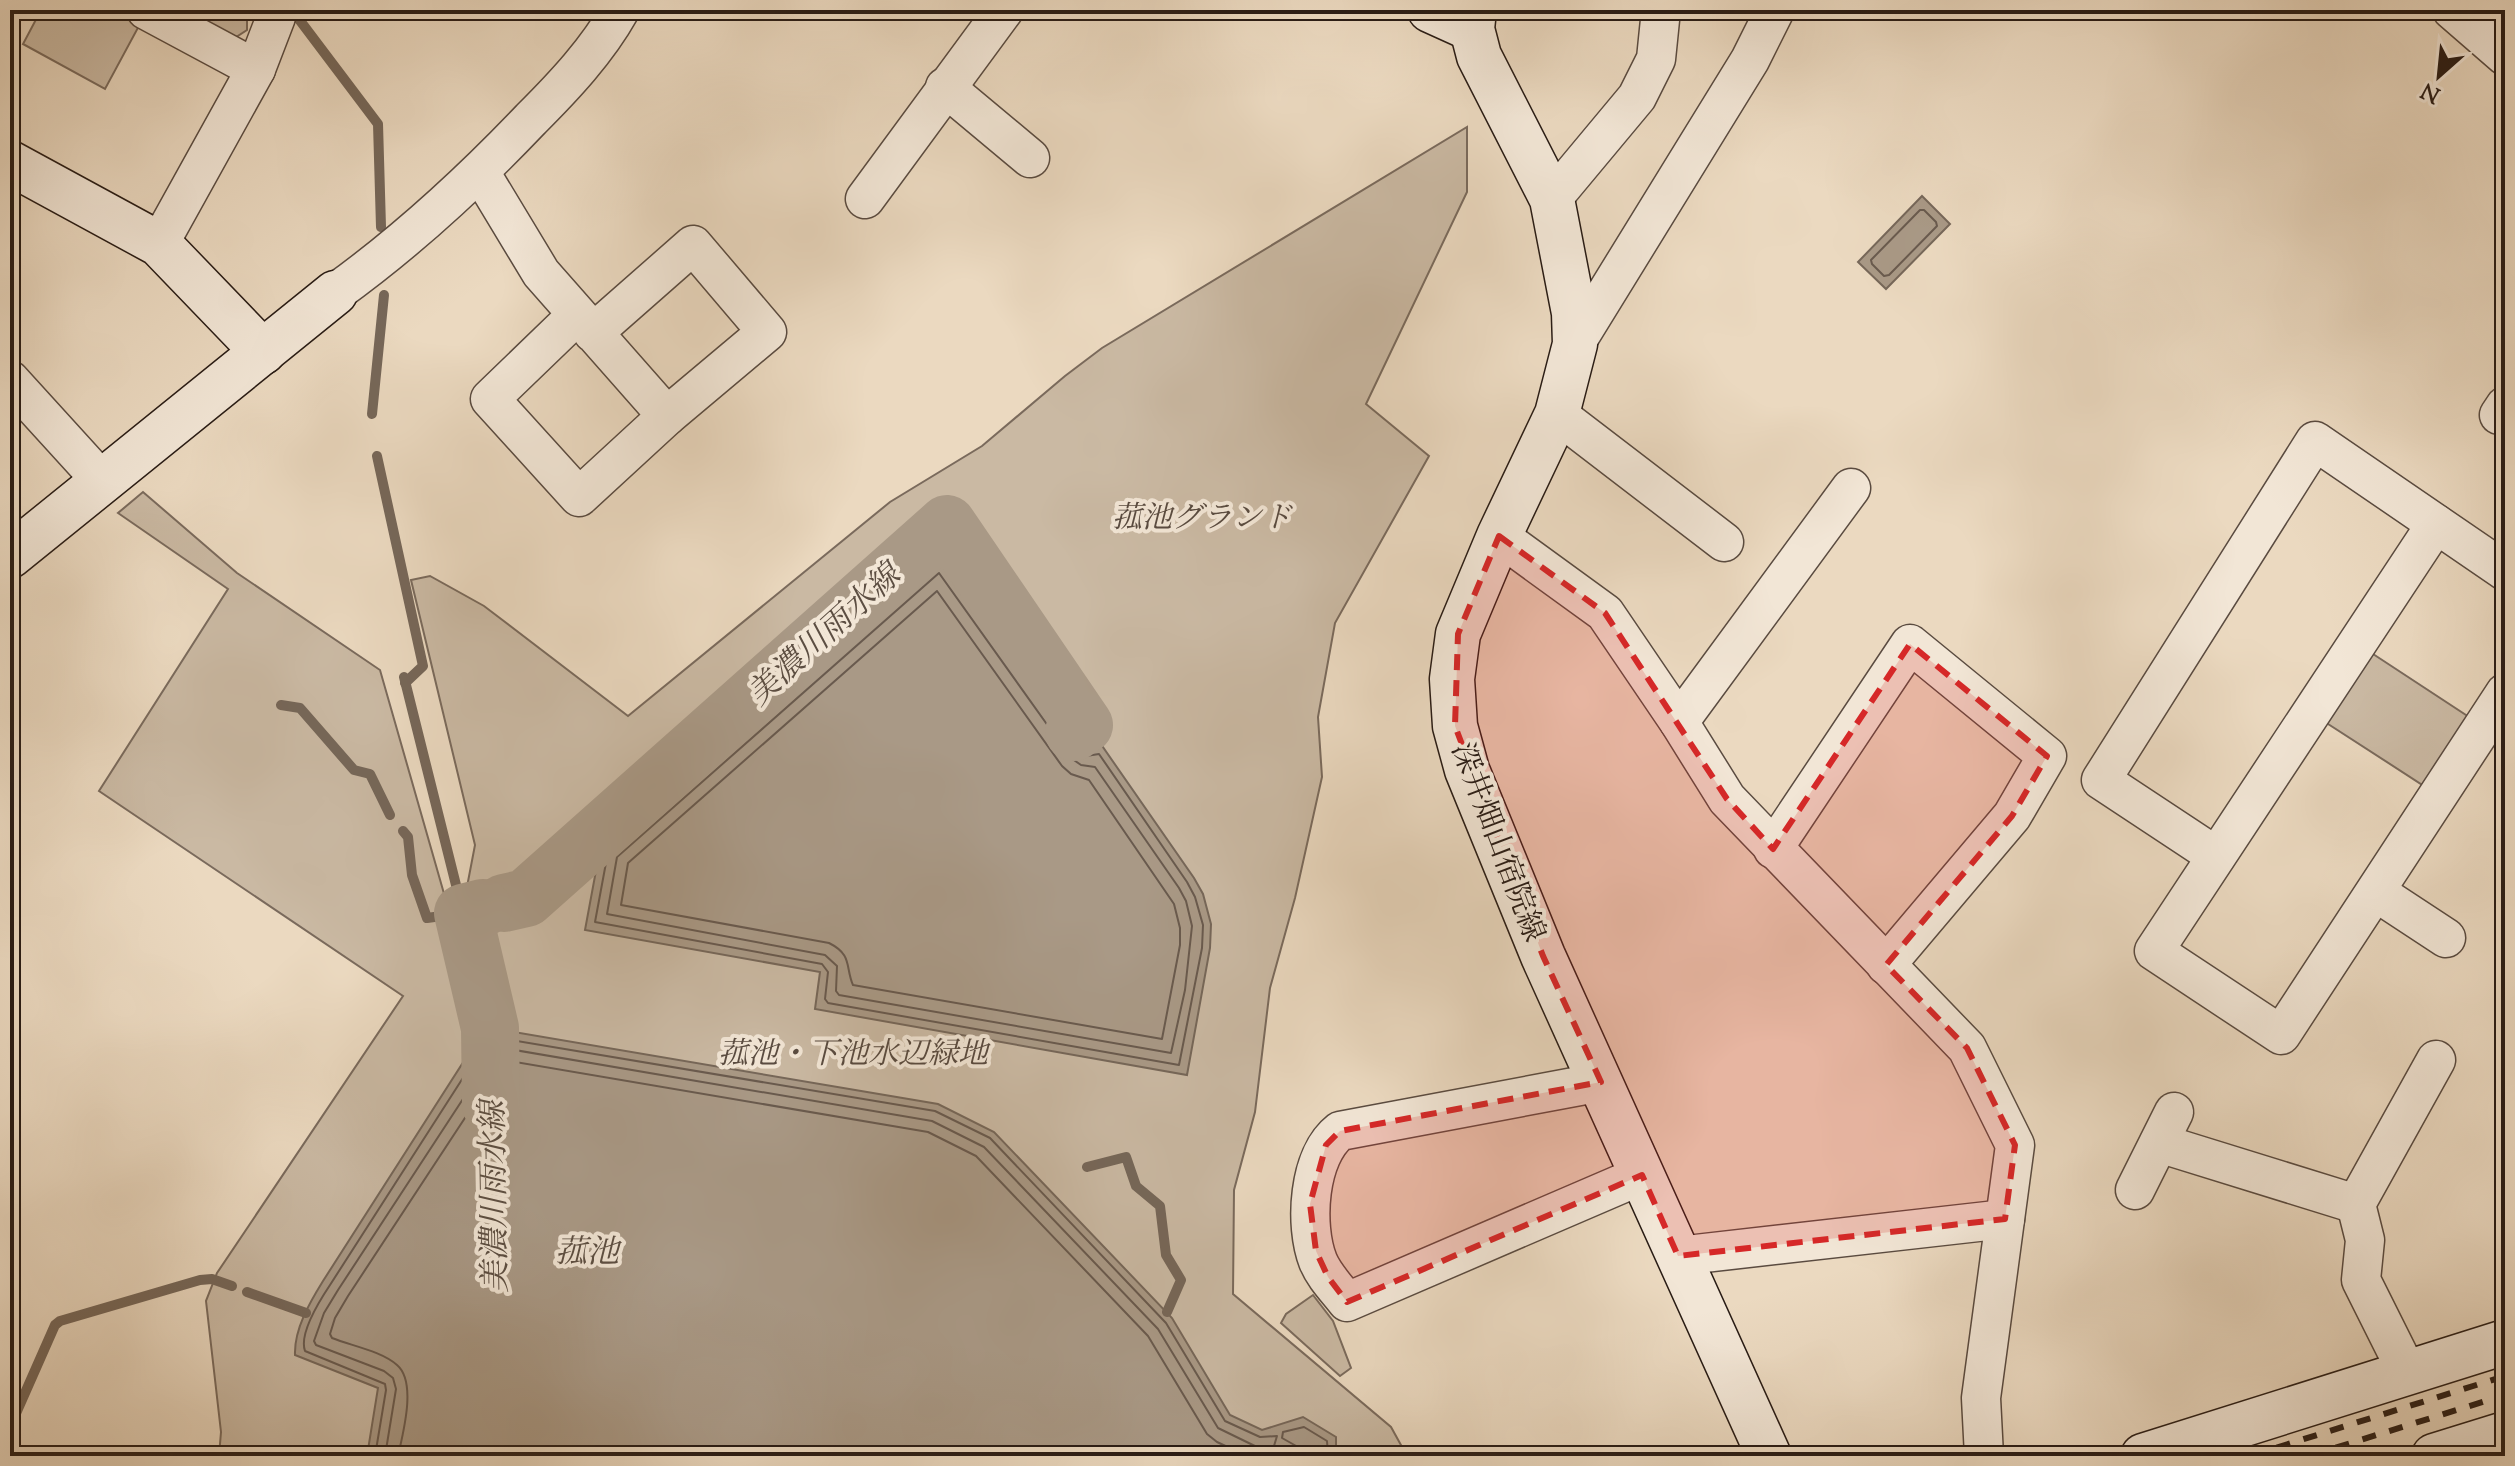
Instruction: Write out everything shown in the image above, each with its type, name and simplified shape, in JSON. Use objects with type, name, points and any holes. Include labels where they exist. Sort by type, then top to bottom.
[{"type":"main road","name":"深井畑山宿院線","points":[[1430,10],[1473,20],[1479,56],[1552,199],[1574,313],[1575,344],[1557,414],[1499,536],[1458,634],[1452,679],[1455,726],[1467,770],[1543,956],[1769,1456]]},
{"type":"main road","points":[[10,163],[159,244],[263,352]]},
{"type":"main road","points":[[10,556],[335,293]]},
{"type":"main road","points":[[2143,1456],[2505,1342]]},
{"type":"main road","points":[[2434,1456],[2505,1434]]},
{"type":"street","points":[[146,10],[256,69]]},
{"type":"street","points":[[159,244],[256,69],[276,10]]},
{"type":"street","points":[[335,293],[385,256],[480,172],[572,77],[620,10]]},
{"type":"street","points":[[865,199],[1004,10]]},
{"type":"street","points":[[1552,199],[1637,97],[1656,59],[1661,10]]},
{"type":"street","points":[[1575,344],[1750,60],[1775,10]]},
{"type":"street","points":[[2452,10],[2505,56]]},
{"type":"street","points":[[945,87],[1030,158]]},
{"type":"street","points":[[480,172],[541,273],[667,416]]},
{"type":"street","points":[[693,245],[767,332],[667,416],[579,497],[490,399],[693,245]]},
{"type":"street","points":[[10,380],[91,469],[105,479]]},
{"type":"street","points":[[1557,414],[1724,542]]},
{"type":"street","points":[[2216,856],[2101,780],[2315,441],[2505,571]]},
{"type":"street","points":[[1679,722],[1851,488]]},
{"type":"street","points":[[2436,524],[2154,951],[2281,1035],[2505,693]]},
{"type":"street","points":[[1499,536],[1605,613],[1727,799],[1967,1048],[2015,1145],[1981,1398],[1984,1456]]},
{"type":"street","points":[[1773,849],[1910,644],[2047,756],[2012,816],[1886,965]]},
{"type":"street","points":[[2376,892],[2446,938]]},
{"type":"street","points":[[2408,1374],[2361,1280],[2365,1240],[2356,1204],[2436,1060]]},
{"type":"street","points":[[1601,1082],[1340,1131],[1326,1145],[1311,1193],[1319,1263],[1347,1302],[1642,1175]]},
{"type":"street","points":[[2135,1190],[2166,1128],[2356,1204]]},
{"type":"street","points":[[1678,1256],[2005,1219]]},
{"type":"highlighted area","points":[[1499,536],[1605,613],[1727,799],[1773,849],[1910,644],[2047,756],[2012,816],[1886,965],[1967,1048],[2015,1145],[2005,1219],[1678,1256],[1642,1175],[1347,1302],[1328,1277],[1316,1251],[1310,1204],[1326,1145],[1340,1131],[1601,1082],[1543,956],[1455,726],[1458,634]]},
{"type":"green space","points":[[41,10],[114,10],[140,24],[105,89],[23,44]]},
{"type":"green space","points":[[179,10],[247,10],[247,30],[233,39]]},
{"type":"green space","name":"菰池・下池水辺緑地","points":[[1467,127],[1467,192],[1366,404],[1429,456],[1335,623],[1318,717],[1322,777],[1295,898],[1270,988],[1255,1112],[1234,1190],[1233,1294],[1391,1427],[1407,1456],[219,1456],[221,1432],[206,1301],[217,1273],[403,996],[99,791],[228,589],[118,513],[143,492],[237,573],[380,670],[457,939],[475,845],[411,580],[430,576],[484,606],[628,716],[890,502],[982,446],[1102,348]]},
{"type":"green space","points":[[2370,652],[2469,717],[2424,786],[2325,722]]},
{"type":"green space","points":[[1313,1295],[1333,1321],[1351,1368],[1340,1376],[1281,1323],[1286,1314]]},
{"type":"water","points":[[1922,196],[1950,224],[1886,289],[1858,262]]},
{"type":"water","points":[[943,544],[1086,749],[1098,740],[1203,894],[1211,924],[1210,948],[1187,1075],[815,1009],[820,972],[585,930],[600,849]]},
{"type":"water","name":"菰池","points":[[490,1028],[938,1104],[994,1132],[1172,1318],[1230,1415],[1262,1430],[1303,1417],[1336,1437],[1336,1456],[1299,1456],[1283,1447],[1277,1456],[367,1456],[378,1388],[295,1355],[297,1335],[323,1281],[480,1036]]},
{"type":"waterway","points":[[292,10],[378,124],[381,227]]},
{"type":"waterway","points":[[372,414],[384,295]]},
{"type":"waterway","points":[[377,456],[423,666],[405,683]]},
{"type":"waterway","name":"美濃川雨水線","points":[[504,903],[526,898],[947,524],[1084,725],[1074,732]]},
{"type":"waterway","points":[[403,831],[408,837],[412,875],[427,918],[463,913],[404,677]]},
{"type":"waterway","points":[[281,705],[300,708],[354,770],[370,774],[390,815]]},
{"type":"waterway","name":"美濃川雨水線","points":[[483,908],[463,913],[490,1028],[491,1105]]},
{"type":"waterway","points":[[1087,1167],[1126,1157],[1136,1186],[1160,1206],[1166,1255],[1181,1280],[1167,1312]]},
{"type":"waterway","points":[[10,1427],[55,1325],[60,1321],[200,1280],[212,1279],[232,1286]]},
{"type":"waterway","points":[[247,1292],[306,1313]]},
{"type":"railway","points":[[2250,1456],[2505,1376]]},
{"type":"railway","points":[[2309,1456],[2505,1395]]},
{"type":"park label","name":"菰池グランド","points":[[1202,517]]}]
